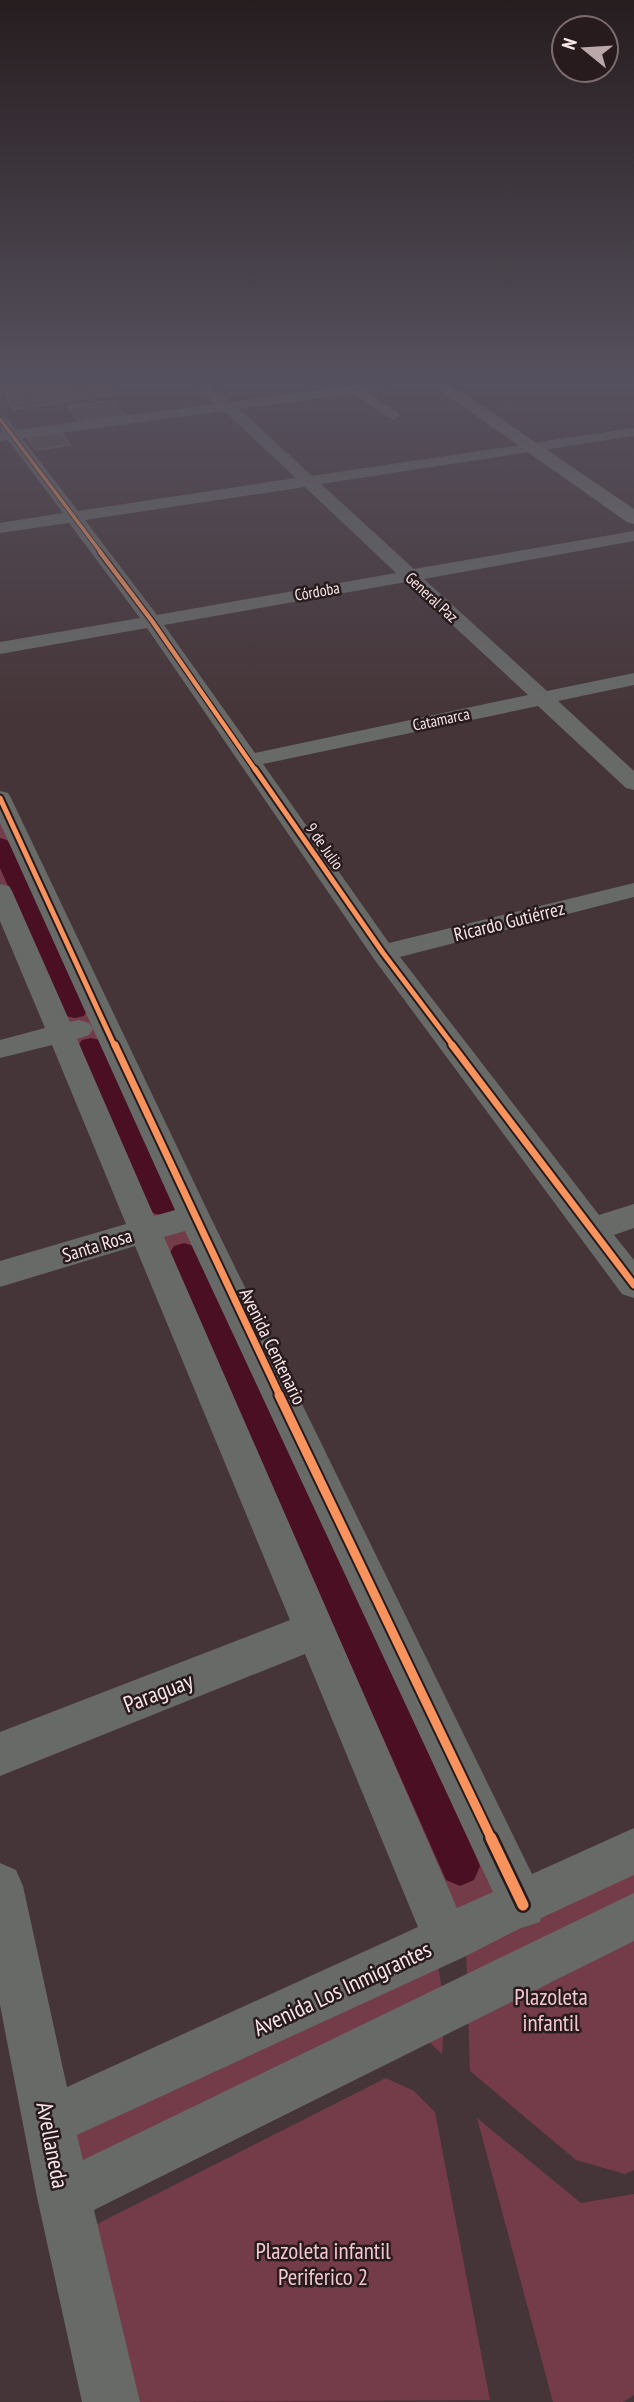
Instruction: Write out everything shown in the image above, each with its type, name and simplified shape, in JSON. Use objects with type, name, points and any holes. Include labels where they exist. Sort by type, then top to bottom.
[{"type":"main road","points":[[599,494],[634,518]]},
{"type":"street","name":"9 de Julio","points":[[54,494],[152,621],[383,953],[634,1285]]},
{"type":"street","points":[[0,528],[223,494]]},
{"type":"street","name":"General Paz","points":[[320,494],[634,783]]},
{"type":"street","name":"Córdoba","points":[[0,648],[634,536]]},
{"type":"street","name":"Catamarca","points":[[248,761],[634,679]]},
{"type":"street","name":"Avenida Centenario","points":[[2,807],[523,1905]]},
{"type":"street","name":"Ricardo Gutiérrez","points":[[383,953],[634,890]]},
{"type":"street","points":[[0,891],[447,1940]]},
{"type":"street","points":[[0,1049],[104,1023]]},
{"type":"street","name":"Santa Rosa","points":[[0,1274],[194,1216]]},
{"type":"street","points":[[593,1230],[634,1216]]},
{"type":"street","name":"Paraguay","points":[[0,1754],[316,1630]]},
{"type":"street","name":"Avenida Los Inmigrantes","points":[[49,2122],[523,1905],[634,1851]]},
{"type":"street","name":"Avellaneda","points":[[0,1886],[64,2197],[111,2402]]},
{"type":"street","points":[[64,2197],[634,1916]]},
{"type":"green space","points":[[0,808],[504,1907],[451,1927],[0,882]]},
{"type":"green space","name":"Plazoleta infantil","points":[[634,1868],[634,2170],[625,2174],[576,2160],[470,2071],[466,1947]]},
{"type":"green space","points":[[437,1960],[445,2007],[442,2054],[416,2030],[76,2175],[67,2132]]},
{"type":"green space","name":"Plazoleta infantil Periferico 2","points":[[386,2078],[414,2091],[435,2112],[490,2400],[137,2402],[97,2224]]},
{"type":"green space","points":[[477,2118],[581,2203],[634,2194],[634,2395],[623,2402],[553,2402]]},
{"type":"waterway","points":[[0,844],[75,1010]]},
{"type":"waterway","points":[[91,1046],[163,1206]]},
{"type":"waterway","points":[[184,1254],[460,1866]]},
{"type":"cycle path","points":[[57,494],[152,621],[383,953],[634,1285]]},
{"type":"cycle path","points":[[0,798],[194,1216],[523,1905]]}]
